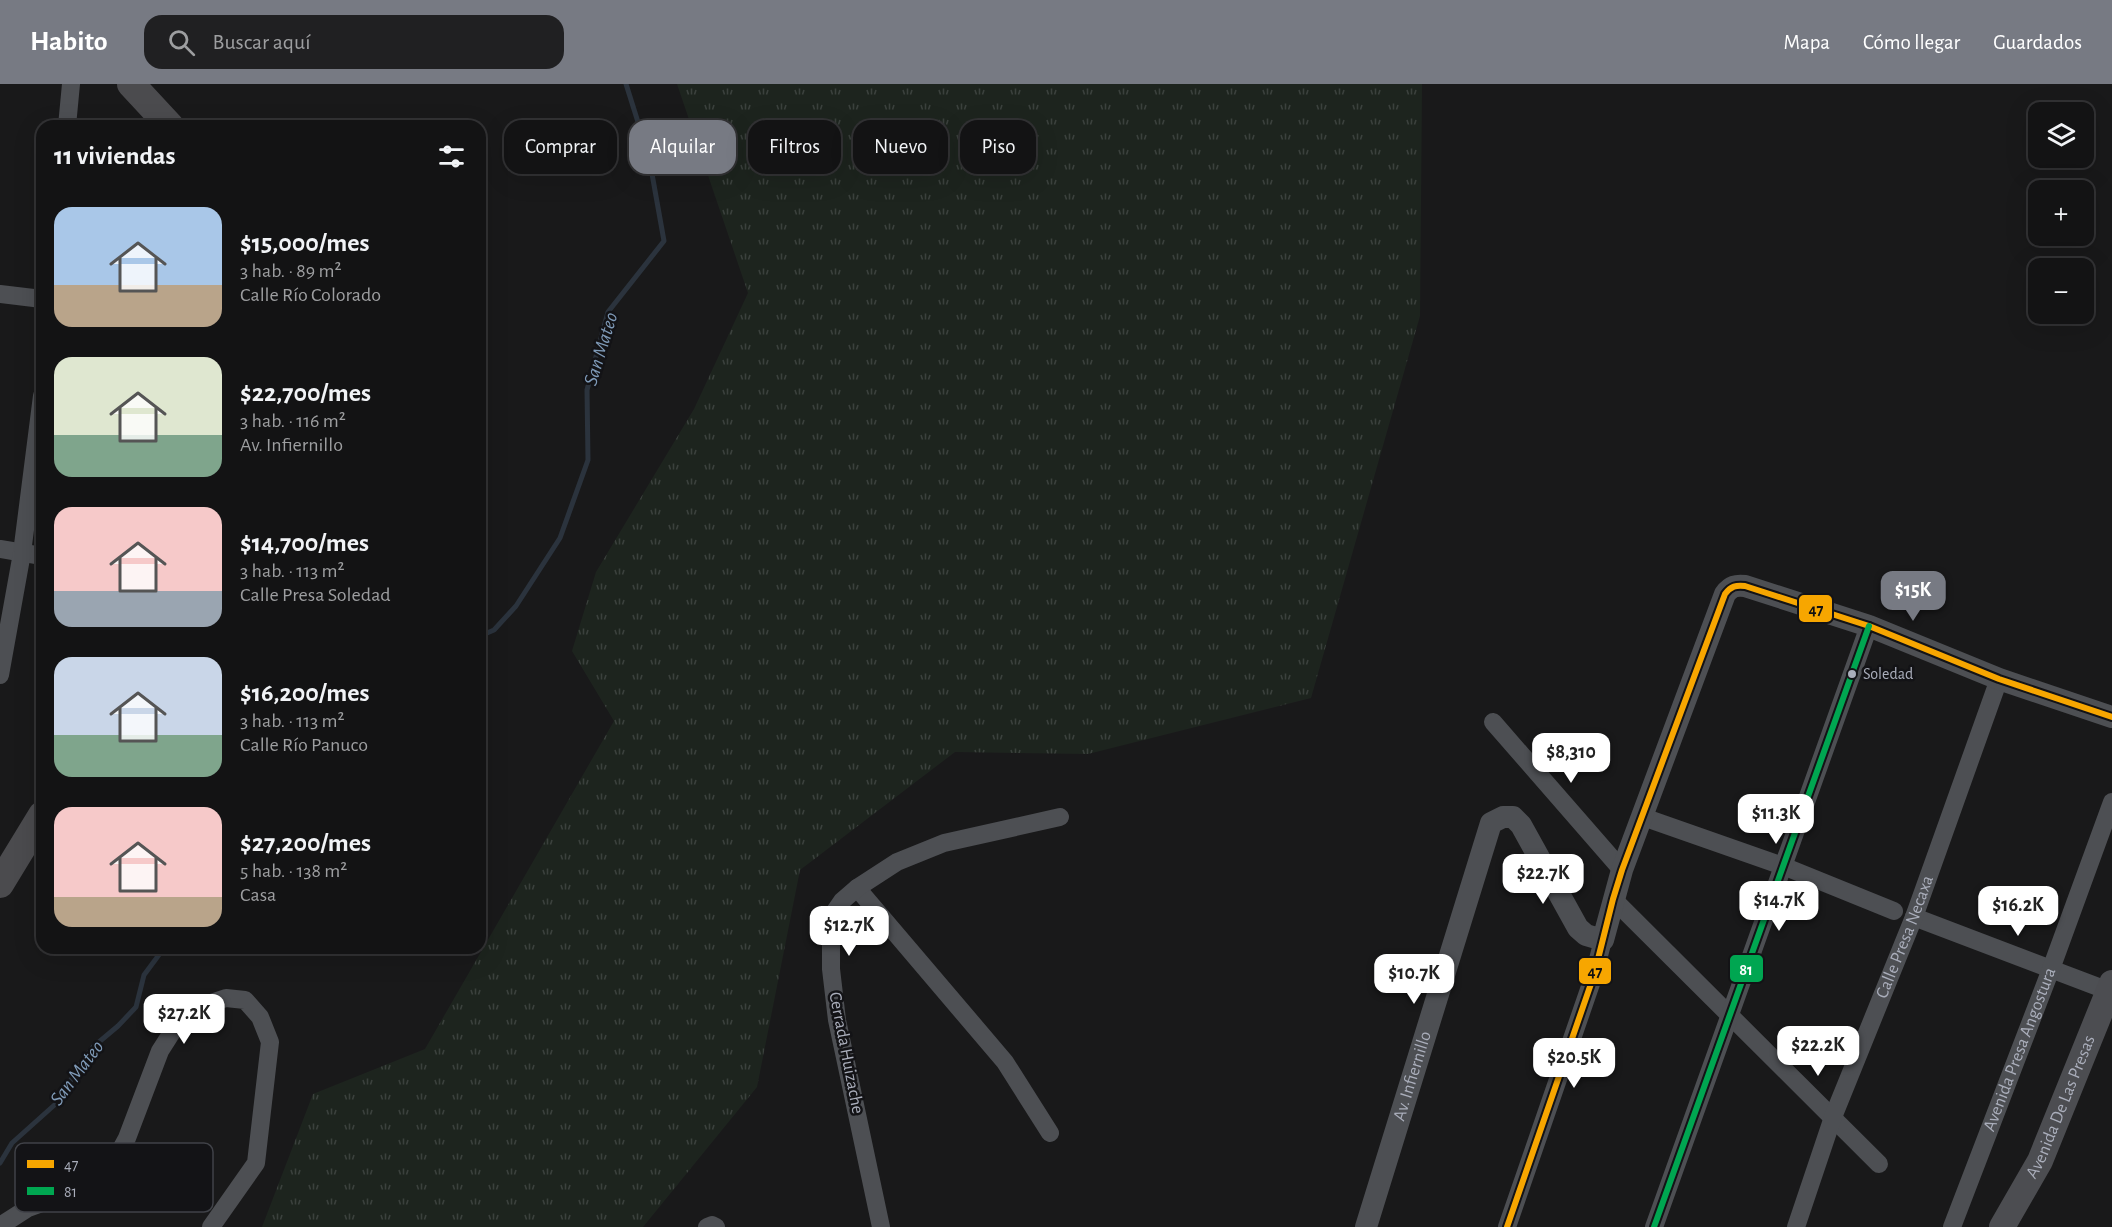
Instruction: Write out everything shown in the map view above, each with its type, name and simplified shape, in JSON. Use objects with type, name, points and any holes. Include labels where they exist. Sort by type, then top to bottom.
[{"type":"main road","points":[[131,84],[164,120]]},
{"type":"main road","points":[[0,884],[36,825]]},
{"type":"main road","name":"Avenida De Las Presas","points":[[2002,1227],[2040,1161],[2110,987]]},
{"type":"street","points":[[68,120],[71,84]]},
{"type":"street","points":[[0,294],[36,298]]},
{"type":"street","points":[[0,675],[22,553],[36,443]]},
{"type":"street","points":[[0,549],[36,555]]},
{"type":"street","points":[[1507,1227],[1594,975],[1622,870],[1725,594],[1736,585],[1745,586],[1869,626],[1999,679],[2112,717]]},
{"type":"street","points":[[1654,1227],[1869,626]]},
{"type":"street","name":"Calle Presa Necaxa","points":[[1796,1227],[1833,1117],[1914,917],[1999,679]]},
{"type":"street","points":[[1493,722],[1622,870]]},
{"type":"street","name":"Avenida Presa Angostura","points":[[1952,1227],[2112,802]]},
{"type":"street","name":"Av. Infiernillo","points":[[1366,1227],[1491,823],[1503,817],[1513,817],[1521,825],[1578,928],[1586,935],[1603,940]]},
{"type":"street","points":[[1643,817],[1783,866],[1894,911]]},
{"type":"street","name":"Cerrada Huizache","points":[[881,1227],[837,1020],[831,969],[831,917],[842,901],[857,888],[897,862],[944,843],[1060,818]]},
{"type":"street","points":[[857,888],[1005,1062],[1050,1133]]},
{"type":"street","points":[[1613,899],[1880,1164]]},
{"type":"street","points":[[1914,917],[2051,969],[2110,987]]},
{"type":"street","points":[[124,1143],[160,1051],[174,1029],[202,1006],[226,998],[245,1000],[260,1017],[270,1042],[256,1163],[211,1227]]},
{"type":"street","points":[[0,1226],[22,1212]]},
{"type":"street","points":[[707,1227],[712,1225],[716,1227]]},
{"type":"green space","points":[[677,84],[1422,84],[1420,316],[1311,698],[1088,754],[955,752],[800,870],[757,1087],[643,1227],[262,1227],[313,1094],[425,1049],[480,954],[486,954],[486,943],[614,721],[572,651],[596,572],[694,409],[748,293],[708,174],[736,174],[736,120],[689,120]]},
{"type":"waterway","name":"San Mateo","points":[[486,633],[494,630],[516,606],[560,538],[588,460],[587,390],[608,312],[664,241],[649,157],[626,84]]},
{"type":"waterway","name":"San Mateo","points":[[0,1163],[12,1143],[60,1100],[78,1067],[93,1047],[136,1007],[144,975],[160,954]]},
{"type":"transit line","name":"47","points":[[1507,1227],[1594,975],[1622,870],[1725,594],[1729,589],[1745,586],[1869,626],[1999,679],[2112,717]]},
{"type":"transit line","name":"81","points":[[1654,1227],[1869,626]]},
{"type":"place","name":"Soledad","points":[[1852,674]]}]
